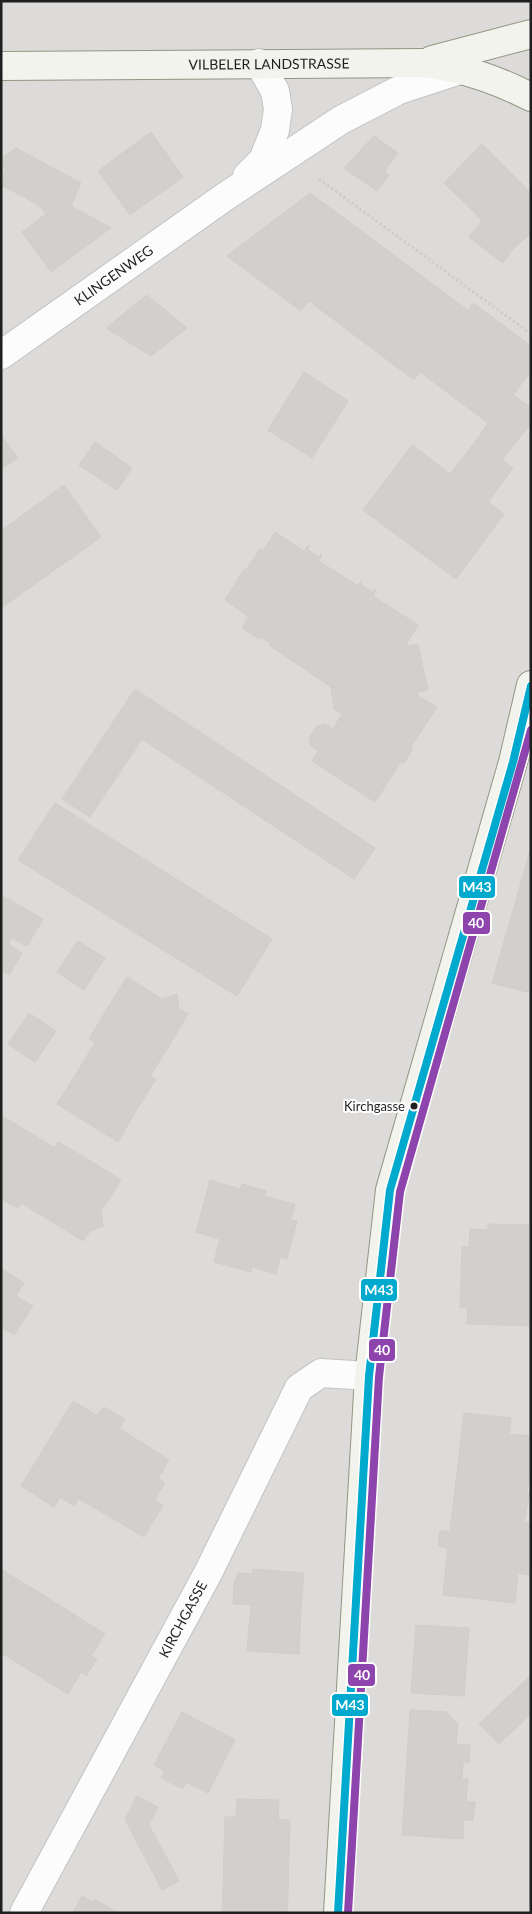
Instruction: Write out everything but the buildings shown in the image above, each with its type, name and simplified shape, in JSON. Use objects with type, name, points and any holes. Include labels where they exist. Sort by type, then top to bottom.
[{"type":"main road","points":[[424,62],[531,34]]},
{"type":"main road","name":"VILBELER LANDSTRASSE","points":[[1,66],[424,62],[463,69],[497,80],[531,97]]},
{"type":"main road","points":[[338,1913],[368,1376],[390,1190],[513,762],[531,685]]},
{"type":"street","name":"KLINGENWEG","points":[[226,196],[263,160],[275,130],[278,109],[275,92],[259,63]]},
{"type":"street","name":"KLINGENWEG","points":[[1,354],[226,196],[341,120],[399,90],[463,69]]},
{"type":"street","name":"KIRCHGASSE","points":[[24,1913],[208,1573],[299,1388],[320,1372],[368,1376]]},
{"type":"path","points":[[318,179],[531,334]]},
{"type":"shaded area","points":[[1,1],[531,1],[531,1913],[1,1913]]},
{"type":"transit line","name":"M43","points":[[338,1913],[369,1376],[390,1190],[513,762],[531,686]]},
{"type":"transit line","name":"40","points":[[348,1913],[379,1377],[400,1192],[531,730]]},
{"type":"place","name":"Kirchgasse","points":[[414,1106]]}]
